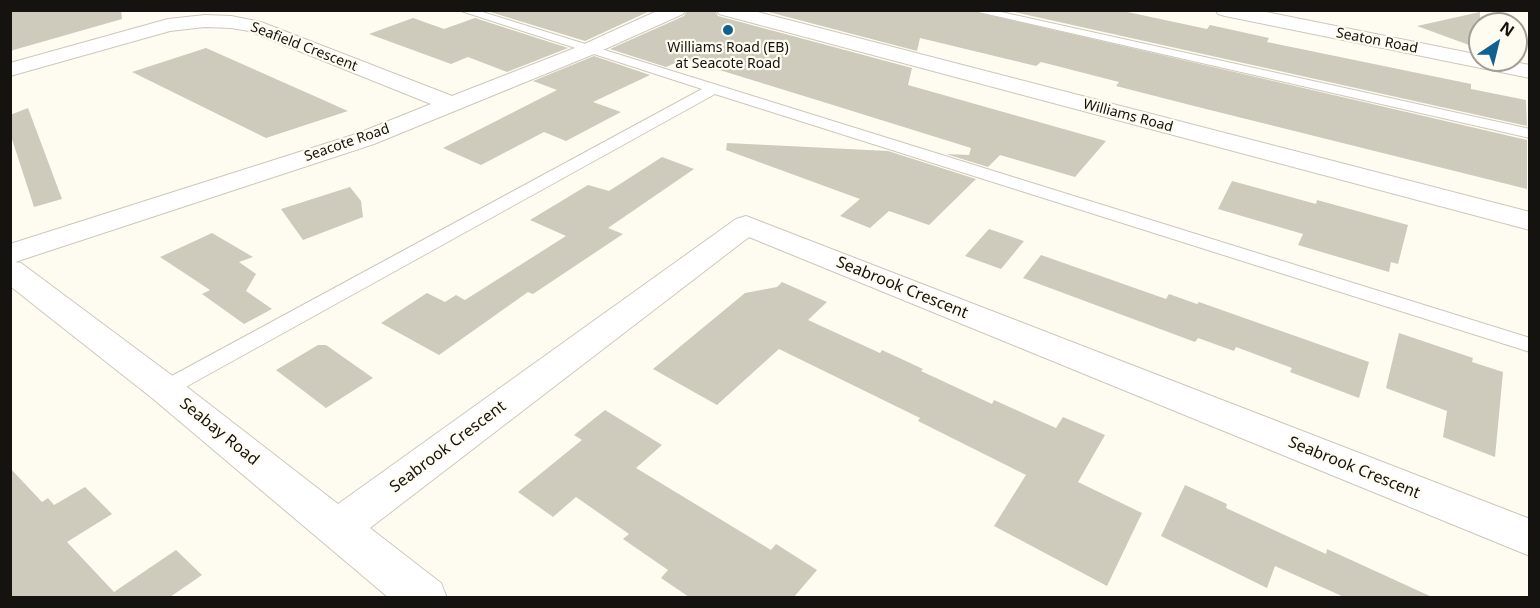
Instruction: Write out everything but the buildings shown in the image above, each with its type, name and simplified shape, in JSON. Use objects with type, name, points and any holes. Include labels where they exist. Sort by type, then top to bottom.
[{"type":"street","name":"Seacote Road","points":[[10,254],[365,139],[587,50],[676,10]]},
{"type":"street","name":"Williams Road","points":[[726,10],[1530,221]]},
{"type":"street","name":"Seaton Road","points":[[1225,10],[1350,27],[1530,72]]},
{"type":"street","name":"Seafield Crescent","points":[[10,70],[168,25],[195,21],[231,22],[261,29],[454,105]]},
{"type":"street","name":"Seabrook Crescent","points":[[339,527],[746,225],[1530,538]]},
{"type":"street","name":"Seabay Road","points":[[10,270],[165,389],[424,597]]},
{"type":"lane","points":[[464,10],[1530,345]]},
{"type":"lane","points":[[975,10],[1530,134]]},
{"type":"lane","points":[[165,389],[713,89]]},
{"type":"place","name":"Williams Road (EB) at Seacote Road","points":[[728,30]]}]
